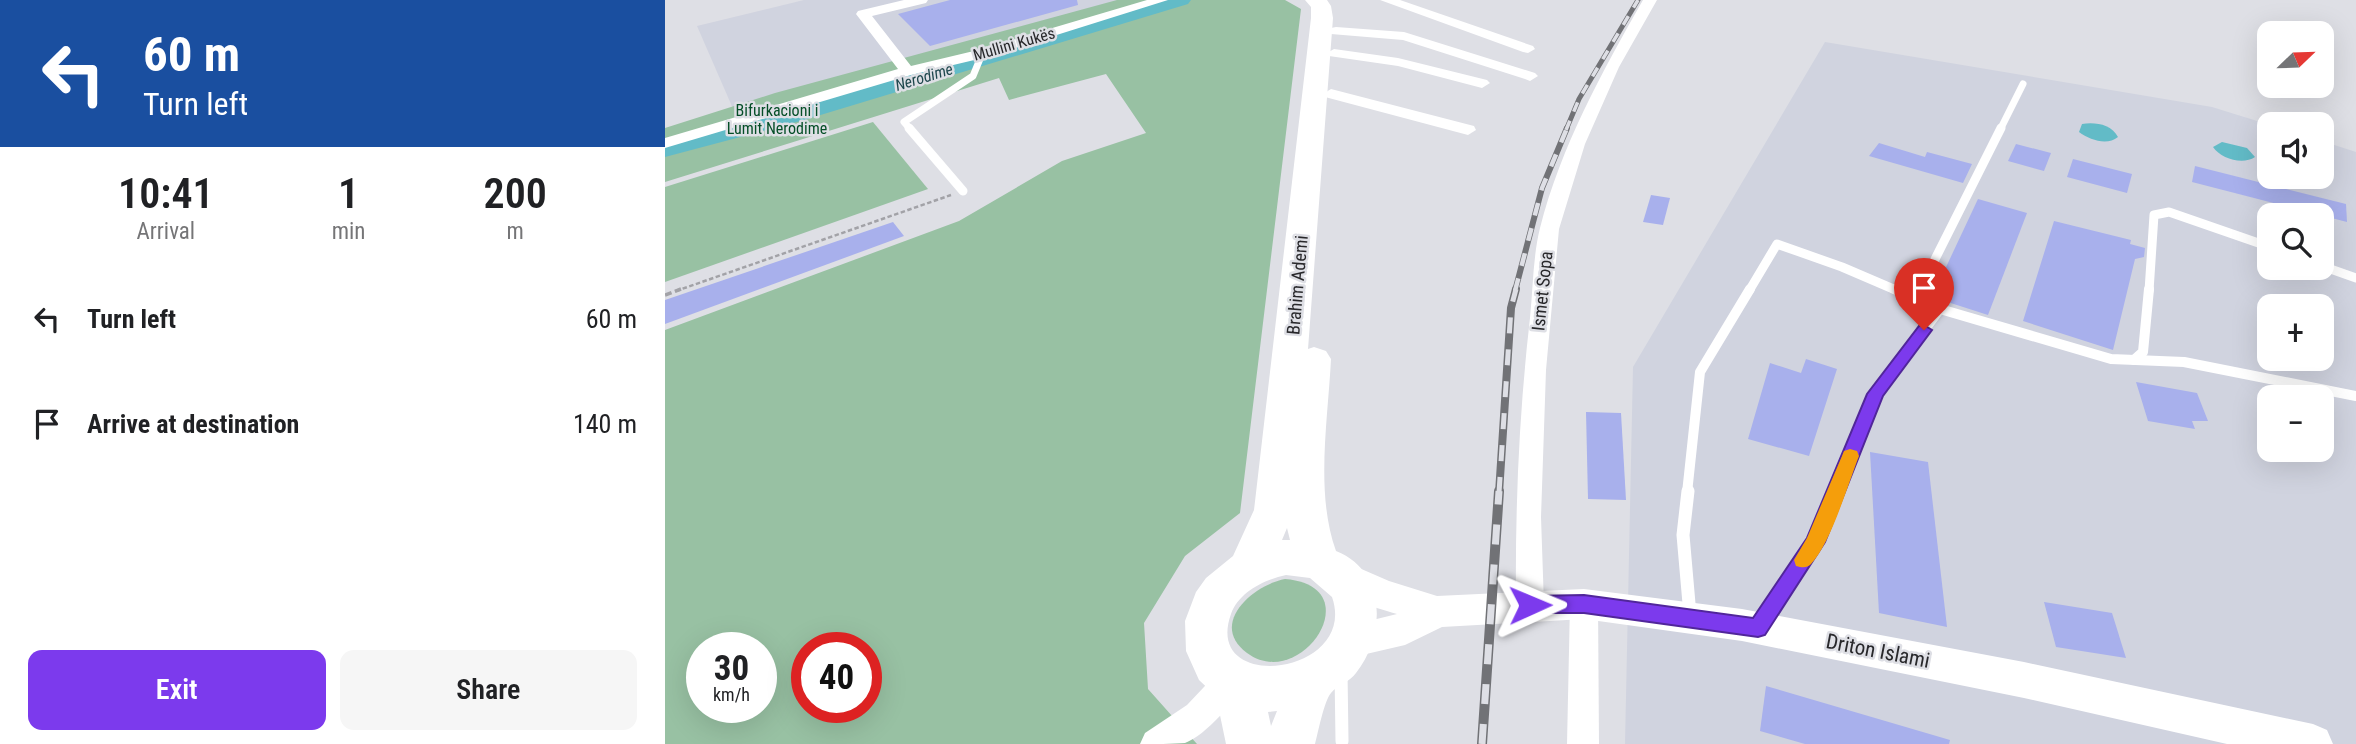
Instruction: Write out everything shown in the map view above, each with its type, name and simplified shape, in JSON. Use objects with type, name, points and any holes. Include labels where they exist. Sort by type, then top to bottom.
[{"type":"main road","name":"Brahim Ademi","points":[[1250,567],[1274,510],[1280,469],[1322,18],[1321,6],[1315,0]]},
{"type":"main road","name":"Brahim Ademi","points":[[1290,744],[1356,618],[1352,589],[1331,568],[1308,531],[1304,503],[1331,94],[1341,0]]},
{"type":"main road","name":"Brahim Ademi","points":[[1251,744],[1234,682],[1211,660],[1205,643],[1205,626],[1210,608],[1220,592],[1250,567],[1286,557],[1331,568]]},
{"type":"main road","points":[[1234,682],[1254,689],[1273,690],[1292,686],[1334,659]]},
{"type":"street","points":[[907,71],[863,14],[921,0]]},
{"type":"street","points":[[1110,0],[1123,11]]},
{"type":"street","name":"Mullini Kukës","points":[[665,143],[907,71],[981,58],[1161,0]]},
{"type":"street","points":[[1387,0],[1528,49]]},
{"type":"street","name":"Ismet Sopa","points":[[1530,605],[1528,517],[1535,370],[1549,229],[1577,144],[1612,67],[1650,0]]},
{"type":"street","points":[[1335,42],[1404,36],[1530,76]]},
{"type":"street","points":[[1335,42],[1398,62],[1482,83]]},
{"type":"street","points":[[1331,94],[1468,130]]},
{"type":"street","name":"Driton Islami","points":[[1331,568],[1381,594],[1437,612],[1584,604],[1758,628],[2024,680],[2312,744]]},
{"type":"street","points":[[1583,744],[1584,604]]},
{"type":"street","name":"Driton Islami","points":[[1334,659],[1405,629],[1437,612]]},
{"type":"street","points":[[1156,744],[1198,716],[1234,682]]},
{"type":"lane","points":[[963,191],[904,122],[973,76],[981,58]]},
{"type":"lane","points":[[1916,297],[2023,84]]},
{"type":"lane","points":[[2134,360],[2143,352],[2154,215],[2169,212],[2257,242]]},
{"type":"lane","points":[[1691,618],[1683,535],[1700,372],[1777,244],[1916,297],[1940,309],[2111,359],[2184,362],[2356,396]]},
{"type":"lane","points":[[2334,270],[2356,278]]},
{"type":"lane","points":[[1758,628],[1815,542],[1876,394],[1940,309]]},
{"type":"lane","points":[[1334,659],[1342,741]]},
{"type":"path","points":[[665,295],[963,191]]},
{"type":"shaded area","points":[[804,0],[1138,0],[734,111],[697,26]]},
{"type":"shaded area","points":[[1825,42],[2212,107],[2257,121],[2257,189],[2334,189],[2334,145],[2356,152],[2356,744],[1625,744],[1633,367]]},
{"type":"green space","name":"Bifurkacioni i Lumit Nerodime","points":[[1117,0],[1285,0],[1301,9],[1240,513],[1185,556],[1144,623],[1148,689],[1197,744],[665,744],[665,330],[959,221],[1062,161],[1146,133],[1106,74],[1009,100],[999,78],[665,182],[665,128],[775,93]]},
{"type":"green space","points":[[873,122],[928,189],[665,282],[665,187]]},
{"type":"green space","points":[[1285,579],[1311,586],[1323,599],[1325,616],[1319,634],[1306,649],[1288,659],[1268,662],[1247,653],[1236,642],[1232,630],[1233,618],[1249,597],[1260,589]]},
{"type":"water","points":[[2082,124],[2102,125],[2111,129],[2118,137],[2109,141],[2093,139],[2079,132]]},
{"type":"water","points":[[2222,142],[2247,148],[2255,157],[2239,161],[2227,158],[2213,147]]},
{"type":"building","points":[[950,0],[1077,0],[1078,5],[930,46],[898,14]]},
{"type":"building","points":[[1879,143],[1925,157],[1927,152],[1972,164],[1963,183],[1869,156]]},
{"type":"building","points":[[2016,144],[2051,153],[2044,171],[2008,161]]},
{"type":"building","points":[[2073,159],[2132,174],[2127,193],[2067,177]]},
{"type":"building","points":[[2195,166],[2257,182],[2257,189],[2286,189],[2346,204],[2347,222],[2334,219],[2334,203],[2273,203],[2192,182]]},
{"type":"building","points":[[1651,195],[1670,198],[1663,225],[1643,222]]},
{"type":"building","points":[[1978,199],[2027,213],[1988,315],[1932,297]]},
{"type":"building","points":[[2054,221],[2131,240],[2130,244],[2145,248],[2144,257],[2135,259],[2113,350],[2023,321]]},
{"type":"building","points":[[893,222],[904,236],[665,324],[665,300]]},
{"type":"building","points":[[1806,359],[1837,369],[1809,456],[1748,439],[1770,363],[1801,373]]},
{"type":"building","points":[[2136,382],[2197,393],[2208,421],[2192,421],[2195,429],[2148,421]]},
{"type":"building","points":[[1586,412],[1621,413],[1626,500],[1588,499]]},
{"type":"building","points":[[1870,452],[1928,462],[1947,627],[1879,613]]},
{"type":"building","points":[[2044,602],[2112,613],[2126,658],[2056,647]]},
{"type":"building","points":[[1766,686],[1950,740],[1949,744],[1805,744],[1760,731]]},
{"type":"waterway","name":"Nerodime","points":[[665,149],[795,114],[1181,0]]},
{"type":"railway","points":[[1566,130],[1579,99],[1638,0]]},
{"type":"railway","points":[[1515,291],[1542,188],[1567,128]]},
{"type":"railway","points":[[1499,493],[1511,308],[1516,289]]},
{"type":"railway","points":[[1482,744],[1499,491]]},
{"type":"slow traffic","points":[[1803,560],[1815,542],[1850,456]]},
{"type":"route","points":[[1530,605],[1584,604],[1758,628],[1815,542],[1876,394],[1924,330]]}]
